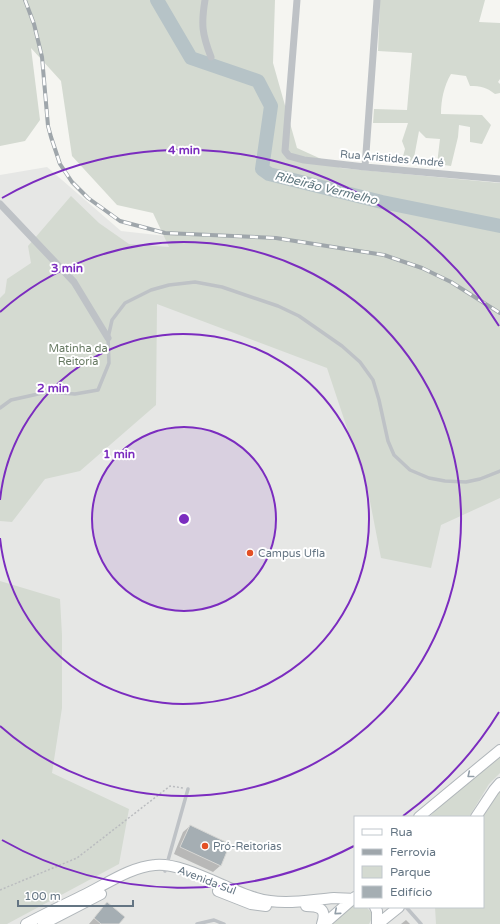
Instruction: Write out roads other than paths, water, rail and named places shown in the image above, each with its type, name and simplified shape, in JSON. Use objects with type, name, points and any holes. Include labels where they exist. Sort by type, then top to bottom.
[{"type":"street","points":[[205,0],[202,29],[211,57]]},
{"type":"street","name":"Rua Aristides André","points":[[297,0],[285,151],[289,156],[293,158],[365,167],[500,179]]},
{"type":"street","points":[[365,167],[377,0]]},
{"type":"street","points":[[0,204],[74,282],[108,338]]},
{"type":"street","points":[[420,816],[500,750]]},
{"type":"street","points":[[477,816],[497,786]]},
{"type":"street","name":"Avenida Sul","points":[[26,924],[120,876],[155,865],[192,873],[233,890],[265,900],[289,902],[334,898],[354,898]]},
{"type":"street","name":"Avenida Sul","points":[[43,924],[132,877],[166,868],[172,872],[251,904],[289,907],[316,906],[323,912],[323,924]]},
{"type":"street","points":[[323,924],[354,898]]},
{"type":"street","points":[[375,908],[378,924]]},
{"type":"street","points":[[378,924],[398,908]]},
{"type":"lane","points":[[0,408],[11,400],[47,392],[75,394],[98,390],[109,363],[108,338],[112,320],[125,303],[151,290],[169,285],[195,282],[222,287],[299,316],[342,346],[360,362],[373,380],[388,441],[394,455],[410,470],[429,478],[455,482],[466,482],[480,479],[500,471]]},
{"type":"lane","points":[[166,868],[188,789]]},
{"type":"lane","points":[[407,908],[421,924]]},
{"type":"lane","points":[[197,924],[214,920],[224,924]]},
{"type":"waterway","name":"Ribeirão Vermelho","points":[[157,0],[191,58],[258,81],[271,106],[262,169],[269,174],[382,202],[500,226]]},
{"type":"railway","points":[[25,0],[34,24],[42,57],[48,126],[60,164],[72,182],[88,198],[120,221],[165,233],[276,238],[384,255],[422,268],[451,282],[500,313]]},
{"type":"place","name":"Campus Ufla","points":[[250,553]]},
{"type":"place","name":"Pró-Reitorias","points":[[205,846]]},
{"type":"park label","name":"Matinha da Reitoria","points":[[78,354]]}]
